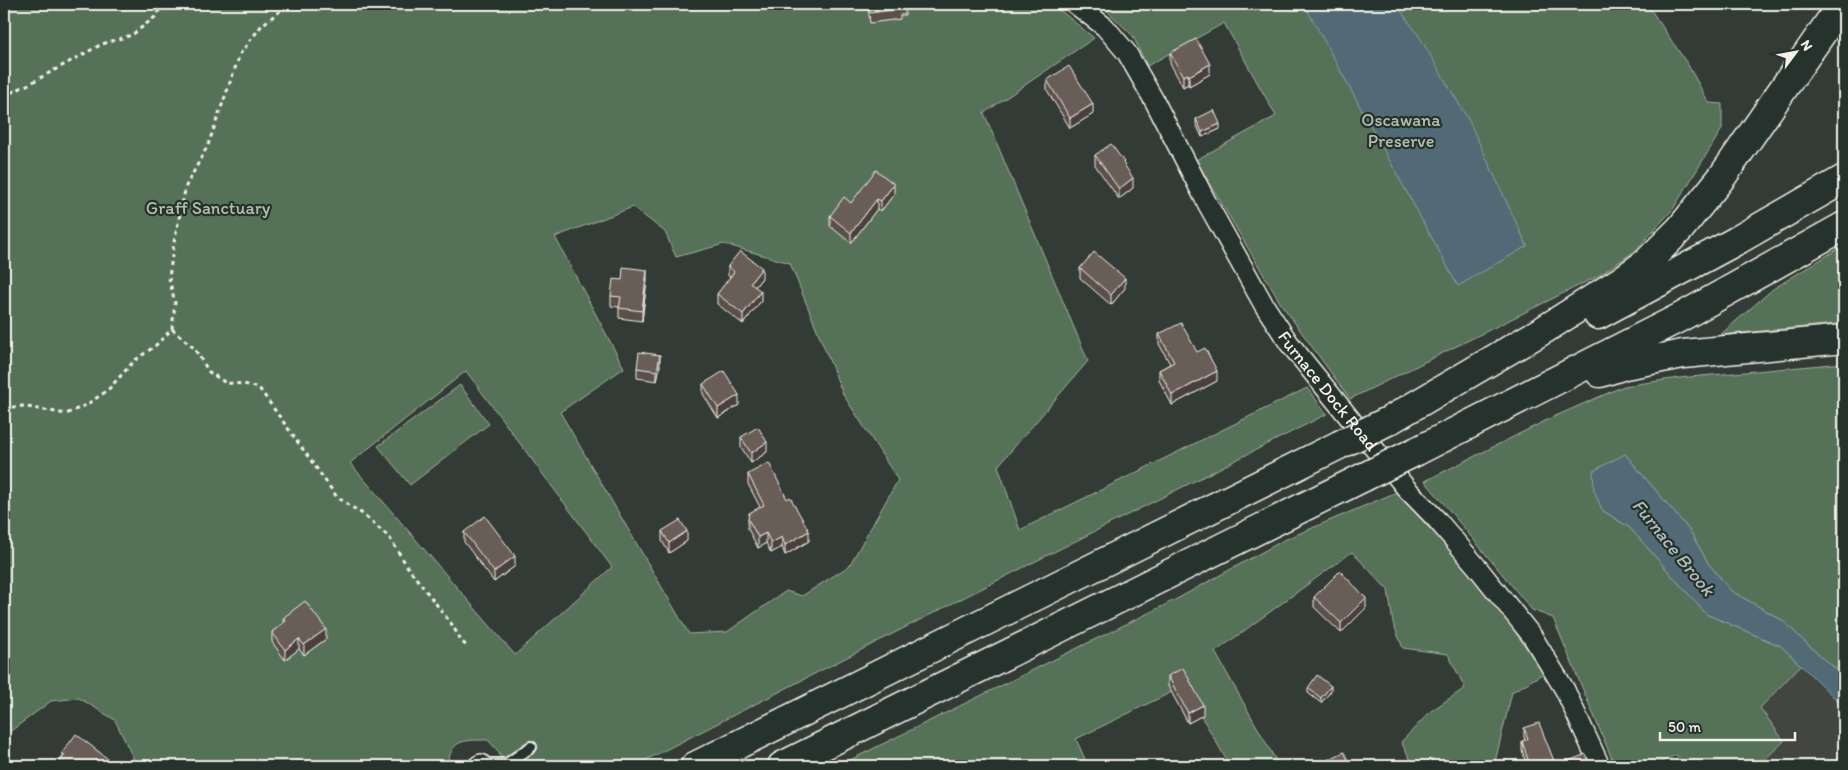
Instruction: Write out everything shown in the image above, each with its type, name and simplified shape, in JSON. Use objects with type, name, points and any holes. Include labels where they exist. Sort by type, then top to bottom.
[{"type":"highway","points":[[1390,420],[1539,332],[1622,280],[1658,252],[1680,229],[1722,177],[1842,4]]},
{"type":"highway","points":[[695,766],[1390,420],[1662,282],[1844,179]]},
{"type":"highway","points":[[782,766],[1417,451],[1681,317],[1844,226]]},
{"type":"highway","points":[[1417,451],[1591,377],[1625,365],[1683,354],[1844,339]]},
{"type":"street","name":"Furnace Dock Road","points":[[1074,4],[1105,27],[1127,53],[1155,102],[1207,203],[1264,305],[1289,343],[1406,488],[1438,521],[1532,636],[1565,690],[1600,766]]},
{"type":"lane","points":[[480,765],[507,764],[531,747]]},
{"type":"path","points":[[4,96],[102,44],[132,35],[155,17],[163,4]]},
{"type":"path","points":[[4,408],[22,406],[66,414],[86,405],[107,391],[134,361],[155,346],[172,329],[175,302],[169,278],[174,242],[186,186],[208,145],[240,54],[262,25],[291,4]]},
{"type":"path","points":[[172,329],[194,348],[209,372],[226,383],[244,384],[259,388],[337,497],[364,515],[389,537],[409,569],[453,626],[461,641],[467,646]]},
{"type":"shaded area","points":[[1801,665],[1844,707],[1844,766],[1758,766],[1783,741],[1760,708]]},
{"type":"green space","name":"Graff Sanctuary","points":[[4,4],[1048,4],[1061,11],[1094,38],[984,113],[1088,361],[998,466],[1020,530],[1307,388],[1327,414],[634,766],[504,766],[498,751],[488,740],[471,740],[455,746],[447,766],[137,766],[115,720],[79,698],[51,701],[4,736]],"holes":[[[633,207],[665,232],[676,257],[724,244],[790,263],[843,394],[898,480],[849,566],[802,596],[786,591],[727,632],[689,634],[560,412],[624,368],[555,237]],[[466,371],[612,567],[515,655],[350,463]]]},
{"type":"green space","name":"Oscawana Preserve","points":[[1100,4],[1647,4],[1688,65],[1709,103],[1722,104],[1722,129],[1673,209],[1635,251],[1598,276],[1350,399],[1281,304],[1196,160],[1276,116],[1224,23],[1147,66],[1133,36]]},
{"type":"green space","points":[[1844,245],[1844,323],[1720,335],[1773,289]]},
{"type":"green space","points":[[1844,363],[1844,675],[1822,658],[1782,620],[1731,591],[1708,563],[1690,531],[1625,454],[1602,510],[1630,528],[1706,614],[1781,646],[1801,665],[1760,708],[1784,741],[1758,766],[1687,766],[1676,755],[1653,766],[1615,766],[1553,618],[1532,610],[1425,481],[1551,418],[1624,386],[1679,378]]},
{"type":"green space","points":[[460,385],[489,424],[410,485],[378,446]]},
{"type":"green space","points":[[1397,492],[1459,561],[1506,619],[1544,673],[1512,692],[1494,766],[1414,766],[1401,742],[1431,711],[1465,688],[1448,654],[1403,648],[1393,623],[1388,590],[1352,552],[1215,652],[1279,766],[1230,766],[1184,686],[1076,739],[1088,766],[838,766],[1175,600],[1284,540]]},
{"type":"water","points":[[1304,4],[1396,4],[1419,36],[1469,121],[1527,246],[1458,286]]},
{"type":"water","name":"Furnace Brook","points":[[1625,454],[1690,531],[1708,563],[1731,591],[1782,620],[1822,658],[1844,675],[1844,707],[1781,646],[1706,614],[1630,528],[1602,510],[1594,490],[1593,471]]},
{"type":"building","points":[[869,4],[905,5],[900,5],[900,9],[870,13]]},
{"type":"building","points":[[1196,39],[1210,64],[1189,76],[1188,74],[1183,76],[1170,53]]},
{"type":"building","points":[[1069,66],[1093,104],[1070,118],[1047,80]]},
{"type":"building","points":[[1214,110],[1220,124],[1202,132],[1196,119]]},
{"type":"building","points":[[1111,144],[1133,178],[1119,189],[1095,155]]},
{"type":"building","points":[[876,170],[894,184],[881,201],[877,199],[851,233],[830,216],[844,197],[851,203]]},
{"type":"building","points":[[740,251],[762,268],[750,283],[761,291],[743,314],[717,294],[734,272],[728,266]]},
{"type":"building","points":[[1094,252],[1125,278],[1111,295],[1080,268]]},
{"type":"building","points":[[623,267],[647,270],[642,311],[619,308],[621,297],[611,296],[613,279],[622,280]]},
{"type":"building","points":[[1181,323],[1197,352],[1205,348],[1217,371],[1172,395],[1159,370],[1174,362],[1159,334]]},
{"type":"building","points":[[639,352],[660,355],[657,371],[637,368]]},
{"type":"building","points":[[724,371],[739,395],[718,408],[703,384]]},
{"type":"building","points":[[758,427],[767,442],[751,453],[741,437]]},
{"type":"building","points":[[769,463],[787,499],[790,497],[809,531],[785,545],[782,537],[771,543],[766,533],[758,537],[748,519],[749,513],[764,505],[748,474]]},
{"type":"building","points":[[485,516],[515,556],[494,572],[464,532]]},
{"type":"building","points":[[680,520],[687,531],[669,543],[662,531]]},
{"type":"building","points":[[1340,571],[1366,598],[1341,623],[1314,597]]},
{"type":"building","points":[[305,601],[326,629],[304,645],[299,639],[285,650],[272,632],[286,621],[283,618]]},
{"type":"building","points":[[1183,668],[1203,705],[1188,713],[1168,676]]},
{"type":"building","points":[[1317,675],[1331,686],[1321,698],[1308,688]]},
{"type":"building","points":[[1539,723],[1556,766],[1530,766],[1522,741],[1528,739],[1524,728]]},
{"type":"building","points":[[76,734],[108,759],[102,766],[91,766],[86,762],[83,766],[57,766],[65,755],[62,753]]},
{"type":"building","points":[[1344,752],[1351,766],[1323,766],[1321,763]]},
{"type":"building","points":[[1586,754],[1591,766],[1556,766]]}]
